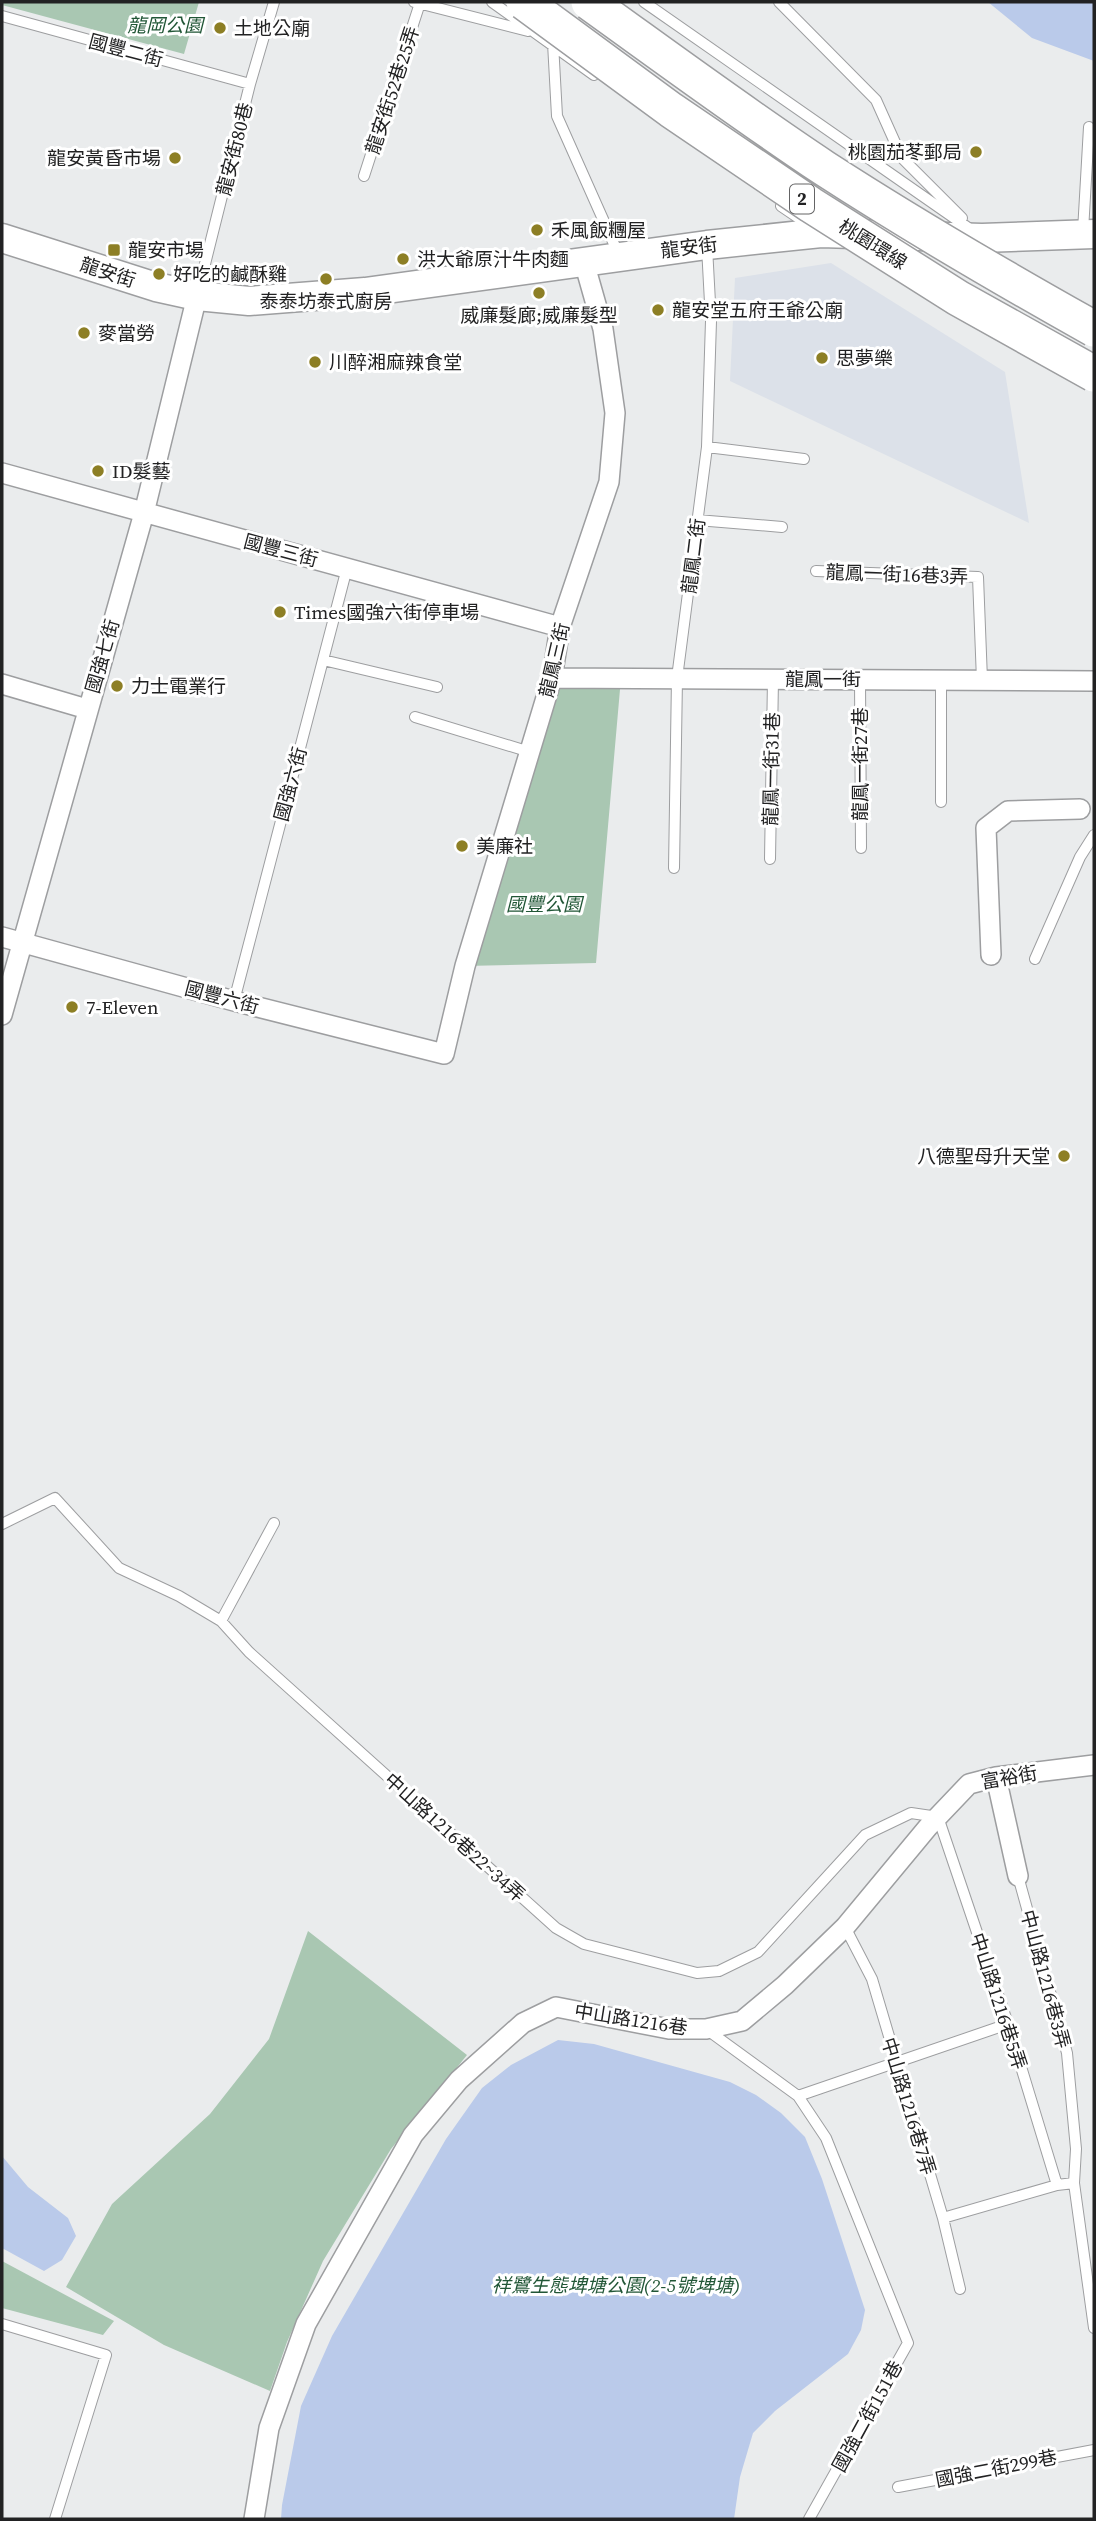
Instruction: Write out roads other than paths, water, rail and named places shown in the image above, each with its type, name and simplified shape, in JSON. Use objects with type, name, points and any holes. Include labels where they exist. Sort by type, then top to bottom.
[{"type":"highway","name":"桃園環線","points":[[578,13],[688,74],[825,168],[980,265],[1094,329]]},
{"type":"highway","name":"桃園環線","points":[[530,17],[811,205],[958,298],[1094,374]]},
{"type":"street","name":"龍安街","points":[[2,238],[156,287],[197,296],[249,301],[365,292],[707,245],[821,233],[982,238],[1089,235]]},
{"type":"street","name":"龍鳳三街","points":[[444,1054],[465,966],[552,678],[560,627],[609,482],[615,413],[603,329],[584,262]]},
{"type":"street","name":"國強七街","points":[[2,1015],[86,709],[144,513],[197,296]]},
{"type":"street","name":"國豐三街","points":[[2,473],[560,627]]},
{"type":"street","name":"龍鳳一街","points":[[552,678],[1094,681]]},
{"type":"street","points":[[2,684],[86,709]]},
{"type":"street","points":[[991,955],[986,828],[1008,811],[1080,809]]},
{"type":"street","name":"國豐六街","points":[[2,937],[234,1001],[444,1054]]},
{"type":"street","name":"富裕街","points":[[938,1817],[969,1784],[996,1777],[1094,1765]]},
{"type":"street","name":"中山路1216巷3弄","points":[[996,1777],[1018,1876]]},
{"type":"street","name":"中山路1216巷","points":[[254,2519],[270,2428],[306,2324],[413,2135],[459,2080],[523,2022],[556,2007],[669,2029],[706,2029],[742,2021],[785,1985],[845,1927],[938,1817]]},
{"type":"lane","name":"龍安街80巷","points":[[197,296],[250,84],[274,2]]},
{"type":"lane","points":[[492,2],[530,17],[552,45],[601,80]]},
{"type":"lane","points":[[644,2],[982,238]]},
{"type":"lane","points":[[779,2],[876,100],[902,159],[982,238]]},
{"type":"lane","points":[[416,3],[530,17]]},
{"type":"lane","name":"龍安街52巷25弄","points":[[365,176],[416,3]]},
{"type":"lane","points":[[578,13],[552,45],[557,116],[619,257]]},
{"type":"lane","name":"國豐二街","points":[[2,16],[250,84]]},
{"type":"lane","points":[[1089,235],[1090,127]]},
{"type":"lane","points":[[776,202],[821,233]]},
{"type":"lane","name":"龍鳳二街","points":[[674,868],[677,678],[707,447],[711,321],[707,245]]},
{"type":"lane","points":[[707,447],[804,458]]},
{"type":"lane","points":[[697,520],[782,527]]},
{"type":"lane","name":"國強六街","points":[[234,1001],[347,567]]},
{"type":"lane","name":"龍鳳一街16巷3弄","points":[[816,571],[978,577],[982,680]]},
{"type":"lane","points":[[323,660],[437,687]]},
{"type":"lane","name":"龍鳳一街31巷","points":[[770,859],[773,679]]},
{"type":"lane","name":"龍鳳一街27巷","points":[[860,679],[861,848]]},
{"type":"lane","points":[[941,680],[941,802]]},
{"type":"lane","points":[[415,717],[530,752]]},
{"type":"lane","points":[[1035,960],[1080,857],[1094,835]]},
{"type":"lane","name":"中山路1216巷22~34弄","points":[[2,1524],[55,1499],[119,1568],[179,1596],[221,1621],[249,1651],[556,1927],[584,1944],[697,1973],[719,1971],[758,1952],[866,1835],[911,1812],[938,1817]]},
{"type":"lane","points":[[221,1621],[274,1523]]},
{"type":"lane","name":"中山路1216巷5弄","points":[[938,1817],[1008,2024],[1057,2185]]},
{"type":"lane","name":"中山路1216巷3弄","points":[[1018,1876],[1068,2053],[1076,2149],[1074,2183],[1094,2328]]},
{"type":"lane","name":"中山路1216巷7弄","points":[[845,1927],[872,1979],[943,2218],[960,2289]]},
{"type":"lane","points":[[706,2029],[798,2096],[1008,2024]]},
{"type":"lane","name":"國強二街151巷","points":[[798,2096],[826,2138],[908,2343],[809,2519]]},
{"type":"lane","points":[[943,2218],[1057,2185],[1074,2183]]},
{"type":"lane","points":[[2,2324],[106,2355],[55,2519]]},
{"type":"lane","name":"國強二街299巷","points":[[898,2487],[1094,2450]]},
{"type":"water","points":[[988,2],[1094,2],[1094,61],[1032,38]]},
{"type":"water","name":"祥鷺生態埤塘公園(2-5號埤塘)","points":[[558,2040],[594,2044],[730,2082],[756,2095],[781,2113],[805,2137],[822,2179],[865,2310],[861,2330],[848,2354],[775,2411],[753,2433],[740,2477],[734,2519],[281,2519],[301,2406],[332,2336],[446,2139],[482,2088],[511,2065]]},
{"type":"water","points":[[2,2156],[28,2187],[68,2218],[76,2236],[62,2260],[44,2271],[2,2248]]},
{"type":"place","name":"土地公廟","points":[[220,28]]},
{"type":"place","name":"桃園茄苳郵局","points":[[976,152]]},
{"type":"place","name":"龍安黃昏市場","points":[[175,158]]},
{"type":"place","name":"禾風飯糰屋","points":[[537,230]]},
{"type":"place","name":"龍安市場","points":[[114,250]]},
{"type":"place","name":"洪大爺原汁牛肉麵","points":[[403,259]]},
{"type":"place","name":"好吃的鹹酥雞","points":[[159,274]]},
{"type":"place","name":"泰泰坊泰式廚房","points":[[326,279]]},
{"type":"place","name":"威廉髮廊;威廉髮型","points":[[539,293]]},
{"type":"place","name":"龍安堂五府王爺公廟","points":[[658,310]]},
{"type":"place","name":"麥當勞","points":[[84,333]]},
{"type":"place","name":"思夢樂","points":[[822,358]]},
{"type":"place","name":"川醉湘麻辣食堂","points":[[315,362]]},
{"type":"place","name":"ID髮藝","points":[[98,471]]},
{"type":"place","name":"Times國強六街停車場","points":[[280,612]]},
{"type":"place","name":"力士電業行","points":[[117,686]]},
{"type":"place","name":"美廉社","points":[[462,846]]},
{"type":"place","name":"7-Eleven","points":[[72,1007]]},
{"type":"place","name":"八德聖母升天堂","points":[[1064,1156]]},
{"type":"park label","name":"龍岡公園","points":[[165,25]]},
{"type":"park label","name":"國豐公園","points":[[544,904]]}]
